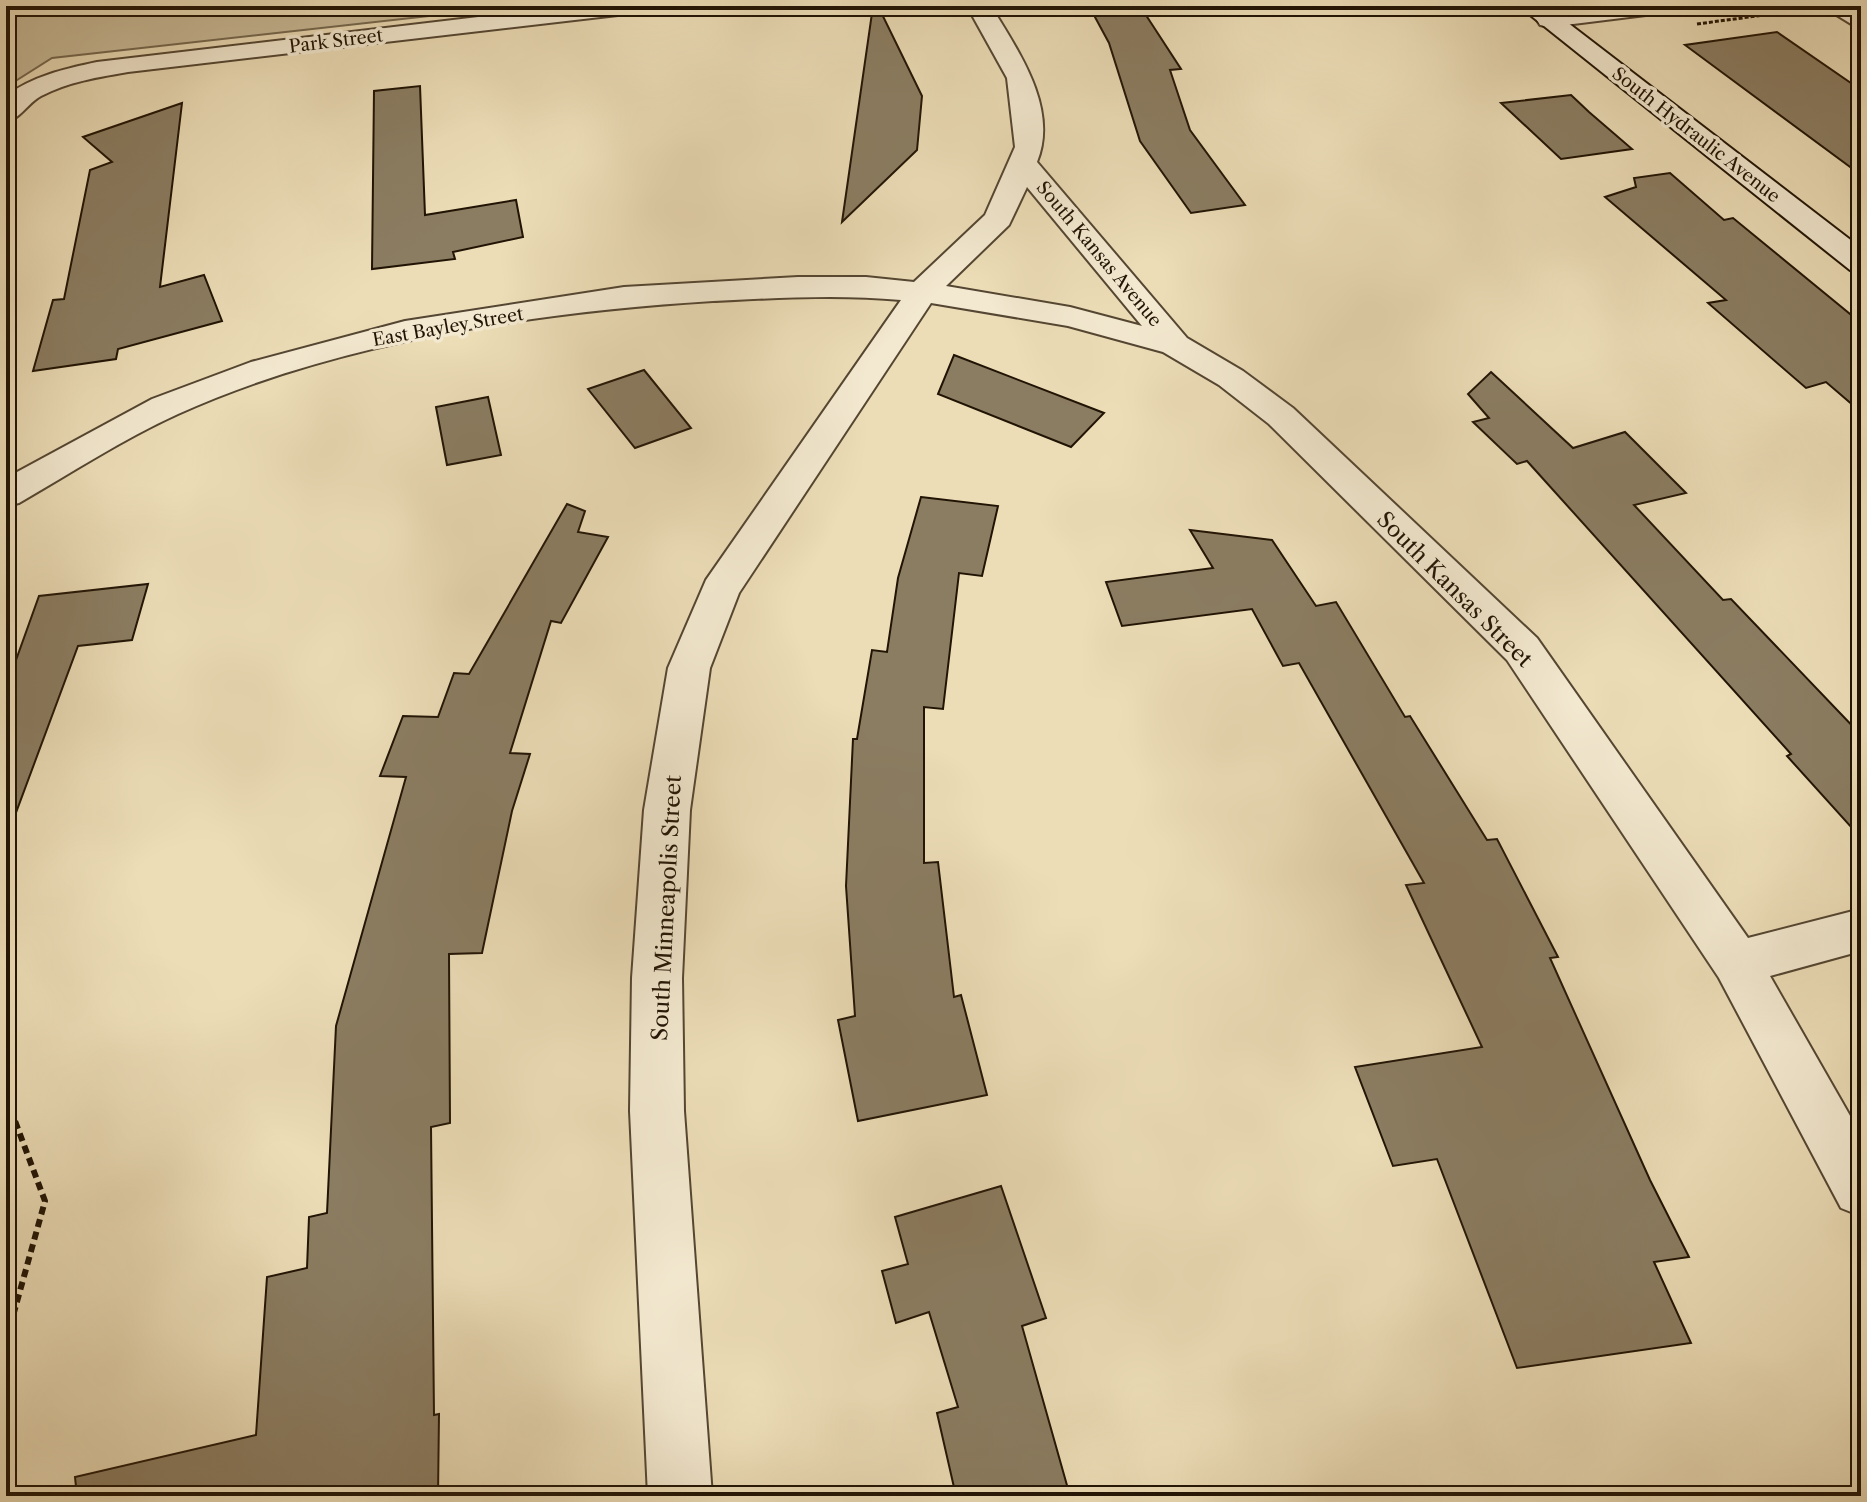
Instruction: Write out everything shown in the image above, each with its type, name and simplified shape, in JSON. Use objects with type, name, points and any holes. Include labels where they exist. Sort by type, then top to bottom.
[{"type":"street","name":"Park Street","points":[[6,114],[13,101],[40,88],[76,74],[128,64],[635,6]]},
{"type":"street","name":"South Kansas Avenue","points":[[922,292],[998,219],[1029,147],[1020,78],[979,6]]},
{"type":"street","points":[[1540,13],[1662,6]]},
{"type":"street","name":"South Hydraulic Avenue","points":[[1540,13],[1861,263]]},
{"type":"street","name":"South Kansas Avenue","points":[[1023,164],[1175,345]]},
{"type":"street","name":"East Bayley Street","points":[[6,494],[176,401],[263,369],[405,331],[624,297],[798,287],[866,287],[922,292]]},
{"type":"street","name":"South Kansas Street","points":[[922,292],[1070,317],[1175,345],[1231,378],[1281,416],[1522,649],[1737,963],[1861,1189]]},
{"type":"street","name":"South Minneapolis Street","points":[[680,1496],[657,1111],[657,978],[667,810],[689,668],[720,590],[922,292]]},
{"type":"street","points":[[1737,963],[1861,930]]},
{"type":"lane","points":[[1830,6],[1861,25]]},
{"type":"path","points":[[1692,25],[1830,6]]},
{"type":"path","points":[[6,1097],[45,1201],[6,1341]]},
{"type":"shaded area","points":[[6,6],[520,6],[52,58],[6,87]]},
{"type":"building","points":[[873,6],[878,6],[922,96],[917,150],[842,222]]},
{"type":"building","points":[[1089,6],[1140,6],[1181,69],[1170,70],[1190,130],[1245,205],[1191,213],[1140,141],[1109,43]]},
{"type":"building","points":[[1777,32],[1861,90],[1861,175],[1685,45]]},
{"type":"building","points":[[420,86],[425,215],[516,200],[523,237],[453,252],[455,259],[372,269],[374,91]]},
{"type":"building","points":[[1571,95],[1632,149],[1561,159],[1501,103]]},
{"type":"building","points":[[182,103],[160,287],[204,275],[222,321],[118,349],[116,359],[33,371],[53,300],[64,299],[90,170],[112,162],[83,137]]},
{"type":"building","points":[[1670,173],[1724,220],[1733,218],[1861,323],[1861,412],[1826,382],[1806,388],[1708,303],[1726,300],[1605,197],[1636,187],[1634,178]]},
{"type":"building","points":[[954,355],[1104,413],[1071,447],[938,394]]},
{"type":"building","points":[[644,370],[691,428],[635,448],[588,389]]},
{"type":"building","points":[[1491,372],[1573,448],[1625,432],[1686,493],[1634,505],[1723,600],[1731,599],[1861,735],[1861,838],[1787,756],[1791,754],[1527,461],[1517,464],[1473,422],[1489,418],[1468,394]]},
{"type":"building","points":[[488,397],[501,455],[447,465],[436,407]]},
{"type":"building","points":[[921,497],[998,506],[982,576],[959,573],[943,709],[924,707],[924,863],[938,862],[954,997],[961,995],[987,1095],[858,1121],[838,1020],[855,1016],[846,886],[853,739],[857,739],[872,650],[887,652],[898,578]]},
{"type":"building","points":[[567,504],[585,511],[578,532],[608,537],[561,623],[551,621],[510,753],[530,754],[512,811],[482,953],[449,954],[450,1123],[431,1127],[434,1415],[439,1414],[438,1496],[77,1496],[75,1477],[256,1435],[267,1277],[307,1268],[309,1217],[327,1213],[336,1026],[406,777],[380,776],[403,716],[438,717],[454,673],[469,674]]},
{"type":"building","points":[[1190,530],[1272,540],[1316,606],[1336,602],[1405,717],[1410,716],[1487,840],[1497,839],[1558,957],[1550,958],[1650,1180],[1689,1257],[1654,1262],[1691,1343],[1517,1368],[1437,1159],[1393,1166],[1355,1067],[1482,1047],[1406,885],[1424,883],[1299,663],[1283,666],[1252,609],[1122,626],[1106,582],[1213,568]]},
{"type":"building","points":[[148,584],[132,640],[78,646],[11,826],[6,825],[6,688],[39,596]]},
{"type":"building","points":[[1001,1186],[1046,1318],[1022,1326],[1070,1496],[956,1496],[937,1413],[958,1407],[929,1312],[896,1323],[882,1271],[908,1264],[895,1217]]}]
